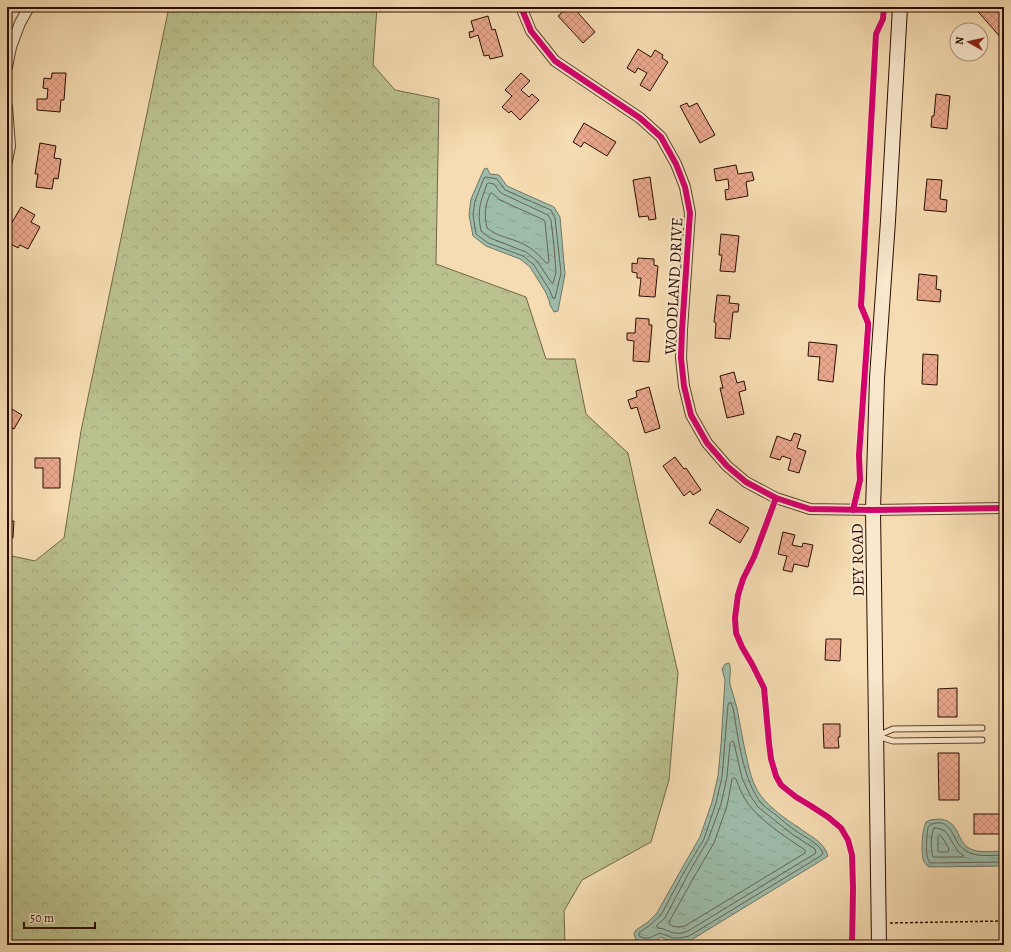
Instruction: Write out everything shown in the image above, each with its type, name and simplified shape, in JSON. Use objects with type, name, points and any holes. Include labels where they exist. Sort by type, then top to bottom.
[{"type":"main road","name":"DEY ROAD","points":[[879,945],[873,510],[877,378],[888,221],[900,7]]},
{"type":"street","points":[[7,67],[11,47],[20,23],[29,7]]},
{"type":"street","name":"WOODLAND DRIVE","points":[[521,7],[532,32],[555,60],[640,118],[661,137],[676,164],[685,187],[690,213],[681,358],[684,386],[692,415],[707,443],[727,466],[746,482],[776,498],[810,509],[873,510],[1004,508]]},
{"type":"street","points":[[7,107],[10,146],[7,161]]},
{"type":"lane","points":[[877,736],[893,729],[982,728]]},
{"type":"lane","points":[[877,736],[893,741],[982,740]]},
{"type":"path","points":[[879,923],[1004,921]]},
{"type":"green space","points":[[169,7],[377,7],[373,65],[395,90],[439,99],[436,264],[526,297],[546,359],[575,359],[586,414],[628,453],[678,673],[669,780],[651,842],[582,880],[564,911],[565,945],[7,945],[7,555],[35,561],[64,538],[81,431]]},
{"type":"water","points":[[487,168],[490,174],[499,175],[507,186],[554,207],[560,217],[565,274],[558,311],[554,312],[545,291],[530,267],[520,259],[486,246],[473,236],[469,215],[471,199],[484,169]]},
{"type":"water","points":[[729,663],[730,684],[737,708],[750,771],[757,790],[765,801],[776,811],[820,843],[828,856],[691,940],[676,942],[661,937],[655,942],[642,942],[636,940],[634,934],[636,930],[648,922],[657,913],[700,837],[712,802],[718,776],[721,744],[725,680],[722,669],[725,664]]},
{"type":"water","points":[[940,819],[953,825],[962,841],[968,848],[988,852],[1004,851],[1004,866],[929,867],[925,864],[922,855],[924,830],[926,822]]},
{"type":"building","points":[[568,7],[573,7],[595,32],[583,43],[558,16]]},
{"type":"building","points":[[974,7],[1004,7],[1004,38],[1002,39],[989,24],[989,22],[987,22]]},
{"type":"building","points":[[488,16],[492,30],[495,29],[503,56],[490,59],[489,55],[484,56],[478,35],[470,38],[469,32],[474,31],[471,21]]},
{"type":"building","points":[[638,49],[651,57],[655,50],[663,55],[662,58],[668,62],[650,91],[640,85],[647,73],[638,68],[635,73],[627,68]]},
{"type":"building","points":[[52,73],[66,73],[64,100],[61,100],[60,112],[37,110],[37,99],[47,99],[48,89],[43,88],[44,78],[51,79]]},
{"type":"building","points":[[521,73],[530,81],[521,90],[529,97],[532,94],[539,100],[520,120],[511,111],[509,113],[502,107],[512,96],[505,90]]},
{"type":"building","points":[[936,94],[950,96],[947,129],[931,127],[932,116],[934,116]]},
{"type":"building","points":[[687,103],[689,107],[697,103],[715,135],[700,143],[680,106]]},
{"type":"building","points":[[584,123],[616,142],[607,156],[584,142],[581,147],[573,142]]},
{"type":"building","points":[[40,143],[56,146],[54,158],[61,159],[58,179],[54,178],[52,189],[36,187],[38,174],[35,174]]},
{"type":"building","points":[[736,165],[738,174],[752,172],[754,180],[746,182],[748,196],[726,200],[725,190],[729,189],[728,179],[716,181],[714,169]]},
{"type":"building","points":[[650,177],[656,219],[649,220],[648,216],[639,217],[633,180]]},
{"type":"building","points":[[927,179],[942,180],[940,199],[947,200],[946,212],[924,210]]},
{"type":"building","points":[[21,207],[35,215],[31,222],[40,227],[28,249],[20,245],[18,248],[7,242],[7,231]]},
{"type":"building","points":[[721,234],[739,236],[735,272],[720,271],[722,255],[719,255]]},
{"type":"building","points":[[638,258],[654,259],[654,265],[658,266],[655,297],[639,296],[641,278],[637,278],[637,273],[632,272],[632,263],[637,264]]},
{"type":"building","points":[[919,274],[937,276],[936,289],[941,290],[940,302],[917,300]]},
{"type":"building","points":[[717,295],[730,296],[729,303],[739,304],[738,312],[733,312],[730,339],[715,338],[716,323],[714,322]]},
{"type":"building","points":[[636,318],[649,319],[649,325],[652,325],[649,362],[633,361],[634,341],[627,340],[627,333],[635,333]]},
{"type":"building","points":[[809,342],[837,345],[833,382],[818,380],[820,357],[808,356]]},
{"type":"building","points":[[923,354],[938,355],[937,385],[922,384]]},
{"type":"building","points":[[734,372],[737,383],[744,381],[746,390],[739,392],[744,414],[727,418],[720,388],[723,388],[720,376]]},
{"type":"building","points":[[649,387],[660,428],[645,433],[637,407],[631,409],[628,400],[637,397],[636,391]]},
{"type":"building","points":[[7,406],[22,415],[14,429],[7,425]]},
{"type":"building","points":[[794,433],[801,435],[797,448],[806,451],[799,473],[788,470],[791,459],[782,456],[780,460],[770,457],[777,436],[791,441]]},
{"type":"building","points":[[675,457],[684,469],[686,468],[701,490],[693,495],[690,491],[684,496],[663,466]]},
{"type":"building","points":[[35,458],[60,458],[60,488],[43,488],[43,468],[35,468]]},
{"type":"building","points":[[717,509],[749,528],[740,543],[709,523]]},
{"type":"building","points":[[7,519],[8,522],[14,521],[13,538],[7,538]]},
{"type":"building","points":[[783,532],[795,535],[792,545],[802,547],[803,543],[813,545],[808,567],[794,564],[792,572],[783,570],[787,556],[778,554]]},
{"type":"building","points":[[826,639],[841,639],[840,661],[825,660]]},
{"type":"building","points":[[957,688],[957,717],[938,717],[938,689]]},
{"type":"building","points":[[1001,722],[1004,722],[1004,745],[1001,745]]},
{"type":"building","points":[[823,724],[840,724],[840,737],[838,737],[839,748],[824,748]]},
{"type":"building","points":[[938,753],[959,753],[959,800],[939,800]]},
{"type":"building","points":[[974,814],[1004,814],[1004,834],[974,834]]},
{"type":"cycle path","points":[[521,7],[531,31],[555,61],[640,118],[661,137],[676,164],[685,187],[690,213],[681,358],[684,386],[691,415],[707,443],[727,466],[746,482],[776,498],[810,509],[873,510],[1004,508]]},
{"type":"cycle path","points":[[853,510],[860,480],[859,455],[868,328],[868,323],[861,306],[876,34],[883,19],[884,7]]},
{"type":"cycle path","points":[[776,498],[738,595],[735,618],[736,633],[764,688],[771,759],[776,776],[781,785],[796,797],[828,817],[841,828],[848,840],[852,855],[852,945]]}]
